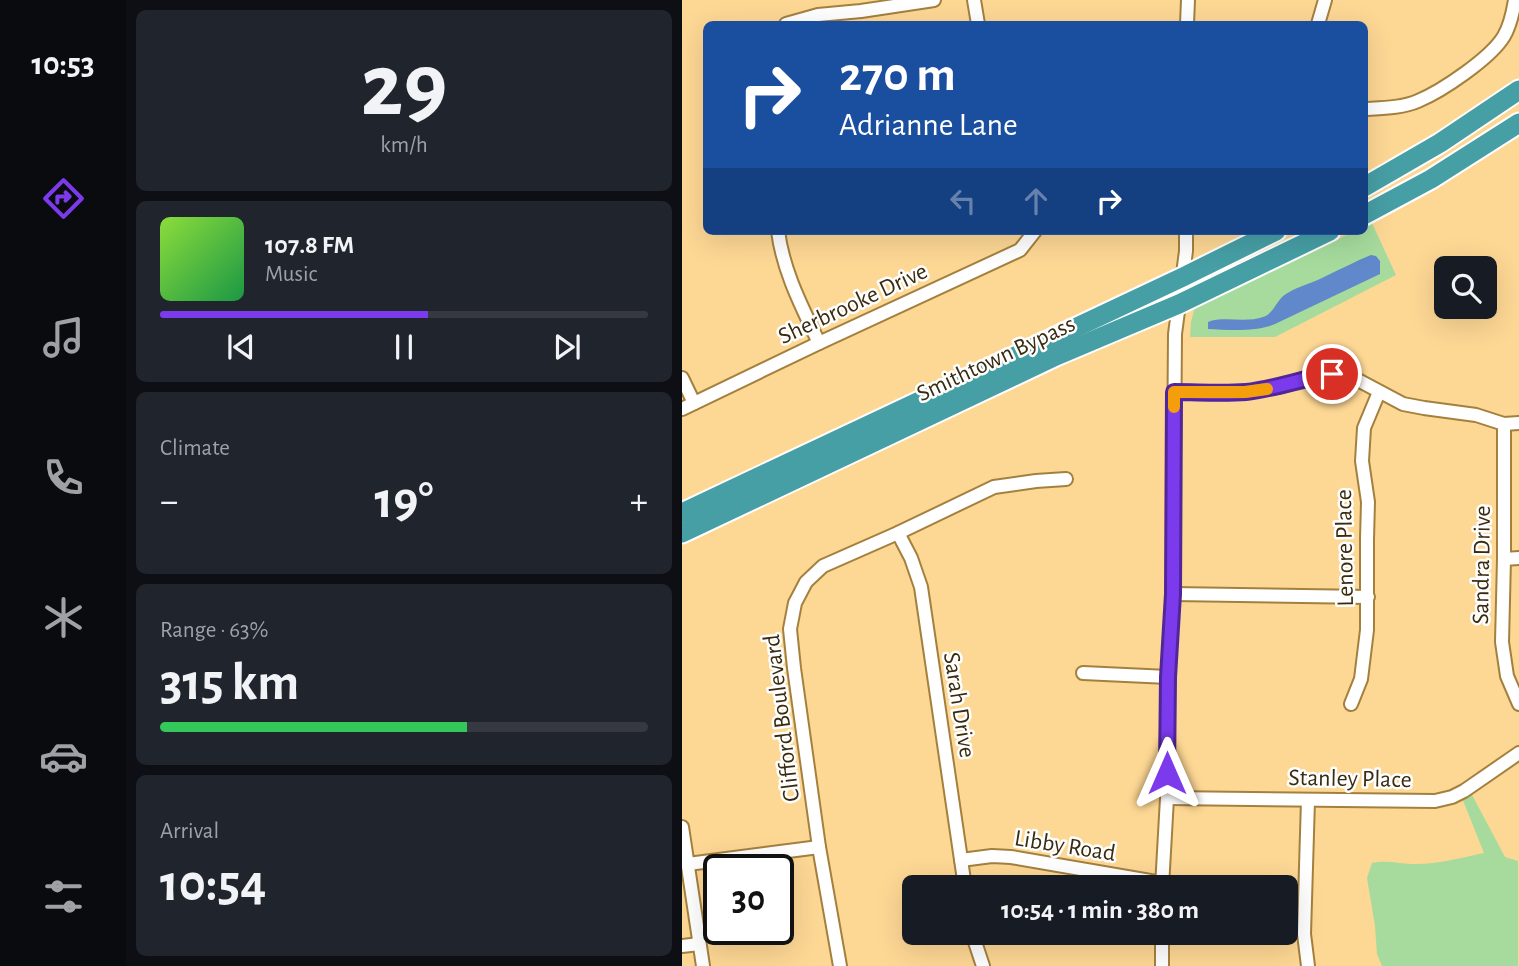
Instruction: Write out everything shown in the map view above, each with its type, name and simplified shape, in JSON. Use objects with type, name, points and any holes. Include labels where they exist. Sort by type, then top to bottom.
[{"type":"highway","points":[[1368,185],[1440,143],[1518,90]]},
{"type":"highway","points":[[1368,213],[1451,167],[1518,122]]},
{"type":"highway","name":"Smithtown Bypass","points":[[682,513],[1268,235]]},
{"type":"highway","name":"Smithtown Bypass","points":[[682,533],[1043,362],[1179,304],[1322,235]]},
{"type":"street","points":[[797,21],[837,6],[934,0]]},
{"type":"street","points":[[974,0],[978,21]]},
{"type":"street","points":[[1187,21],[1188,0]]},
{"type":"street","points":[[1319,21],[1325,0]]},
{"type":"street","points":[[1368,110],[1417,102],[1450,83],[1494,49],[1504,35],[1515,0]]},
{"type":"street","points":[[779,235],[793,287],[819,343]]},
{"type":"street","name":"Sherbrooke Drive","points":[[688,406],[1020,250],[1033,235]]},
{"type":"street","points":[[1163,875],[1173,594],[1175,334],[1186,235]]},
{"type":"street","points":[[1174,392],[1245,392],[1332,374],[1356,379],[1403,404],[1476,415],[1504,424],[1518,423]]},
{"type":"street","points":[[682,378],[688,406]]},
{"type":"street","name":"Lenore Place","points":[[1351,704],[1361,679],[1367,630],[1368,502],[1362,461],[1364,428],[1379,392]]},
{"type":"street","name":"Sandra Drive","points":[[1504,424],[1502,642],[1507,676],[1518,704]]},
{"type":"street","name":"Clifford Boulevard","points":[[840,966],[819,847],[790,629],[795,603],[806,582],[823,566],[994,487],[1066,479]]},
{"type":"street","name":"Sarah Drive","points":[[898,533],[911,558],[921,587],[963,875]]},
{"type":"street","points":[[1504,559],[1518,558]]},
{"type":"street","points":[[1173,594],[1368,597]]},
{"type":"street","points":[[1083,673],[1168,677]]},
{"type":"street","name":"Stanley Place","points":[[1167,798],[1435,801],[1464,791],[1518,753]]},
{"type":"street","points":[[1308,800],[1304,934],[1308,966]]},
{"type":"street","points":[[682,827],[703,966]]},
{"type":"street","points":[[688,864],[819,847]]},
{"type":"street","name":"Libby Road","points":[[961,860],[992,856],[1011,857],[1108,875]]},
{"type":"street","points":[[682,946],[699,944]]},
{"type":"street","points":[[976,945],[983,966]]},
{"type":"street","points":[[1162,945],[1162,966]]},
{"type":"green space","points":[[1372,223],[1396,275],[1275,337],[1190,337],[1195,307],[1347,235],[1368,235],[1368,225]]},
{"type":"green space","points":[[1471,793],[1505,857],[1518,861],[1518,966],[1382,966],[1377,954],[1367,878],[1372,863],[1430,863],[1484,853],[1462,798]]},
{"type":"water","points":[[1371,255],[1380,261],[1380,274],[1275,324],[1251,329],[1208,329],[1208,322],[1214,320],[1257,319],[1267,315],[1291,291]]},
{"type":"slow traffic","points":[[1174,407],[1174,392],[1245,392],[1267,389]]},
{"type":"route","points":[[1167,773],[1168,677],[1173,594],[1174,392],[1245,392],[1332,374]]}]
